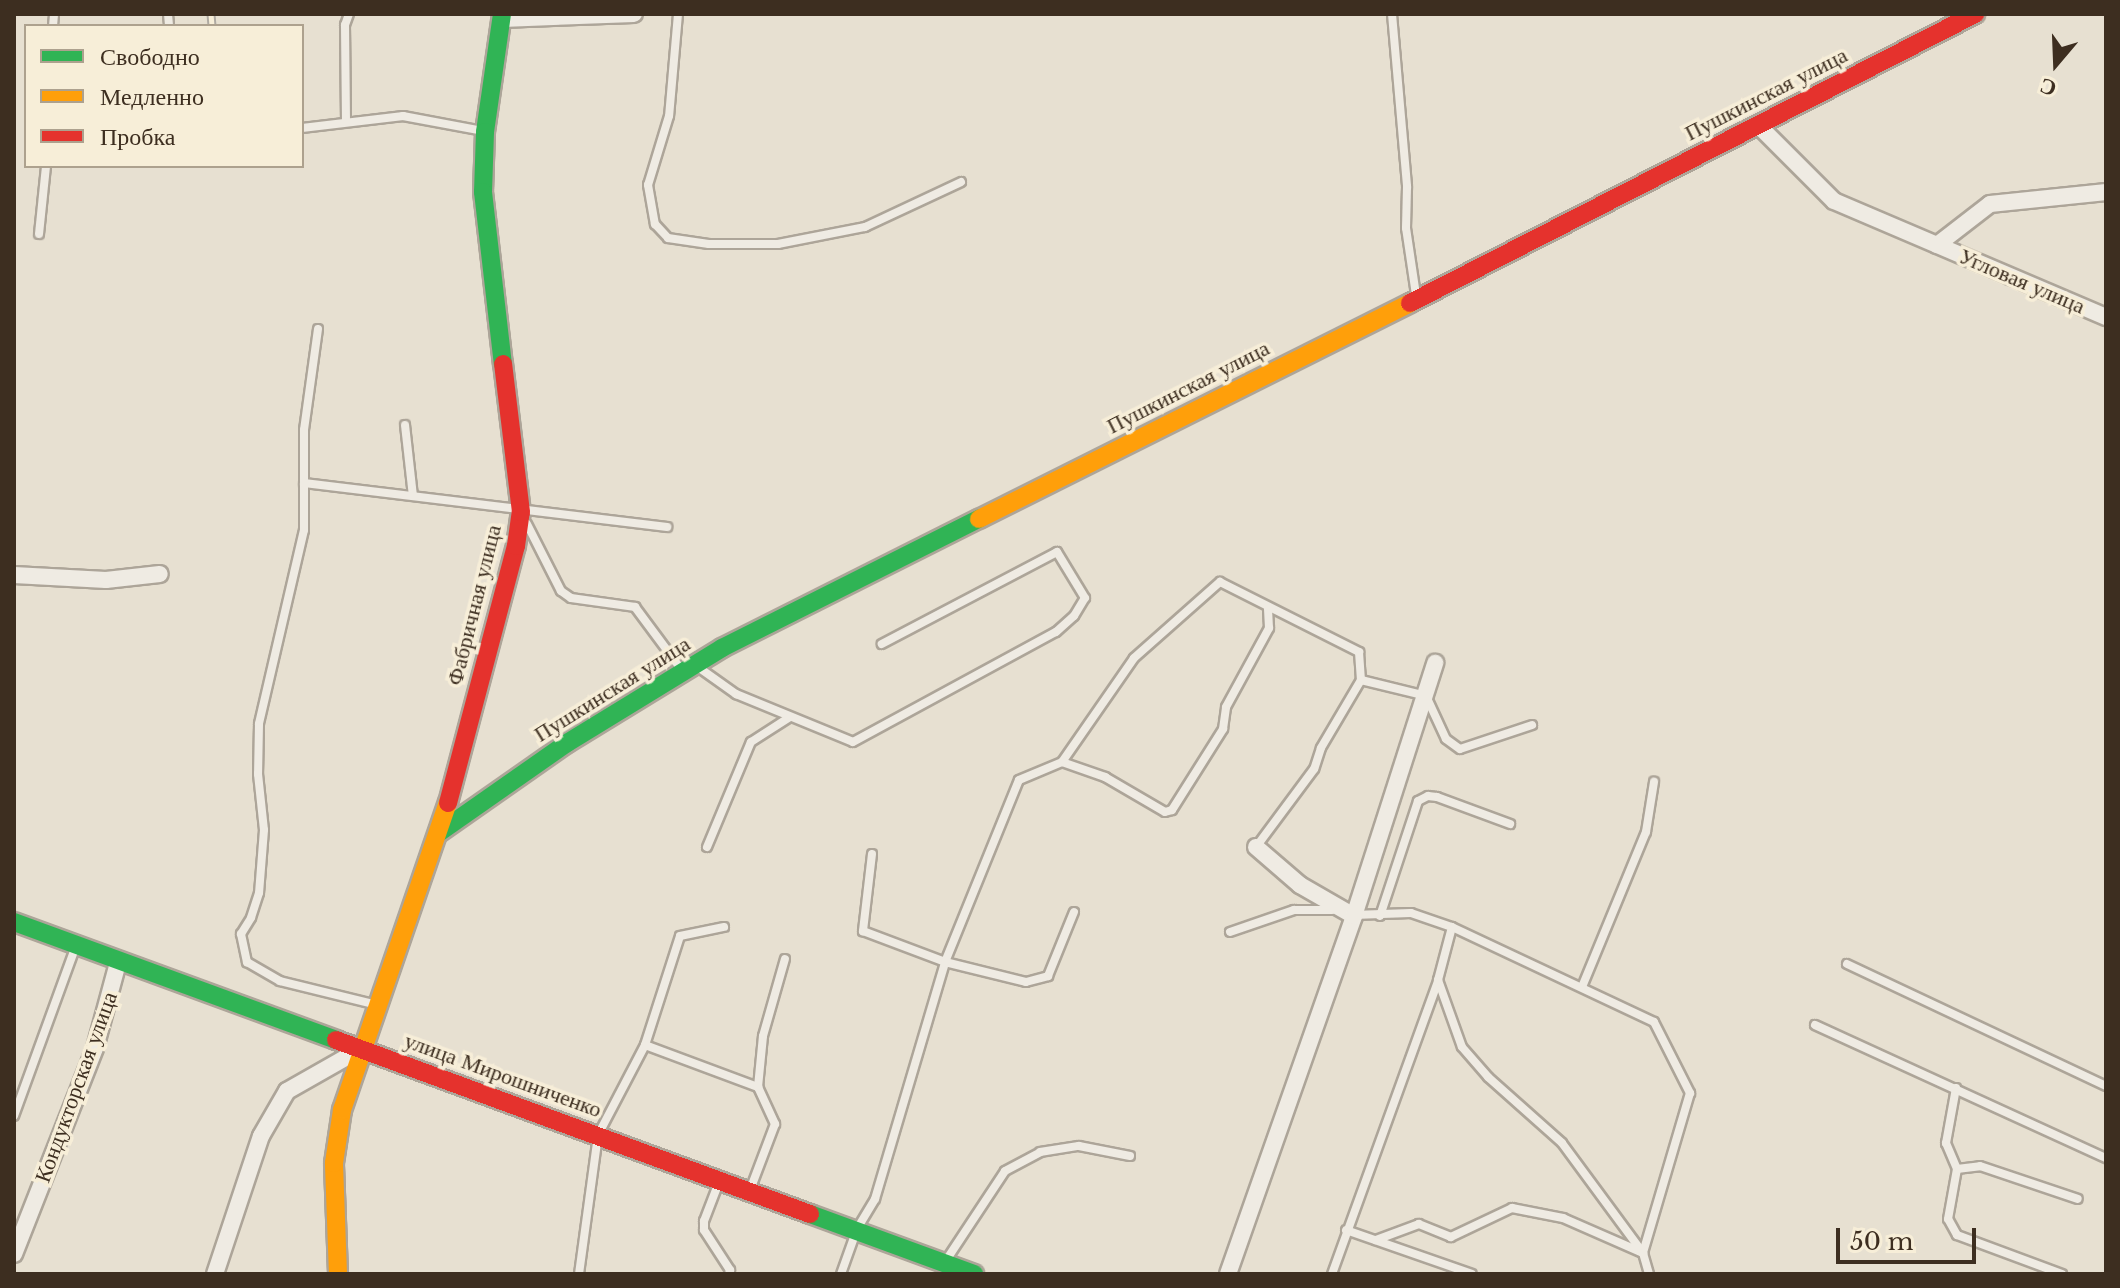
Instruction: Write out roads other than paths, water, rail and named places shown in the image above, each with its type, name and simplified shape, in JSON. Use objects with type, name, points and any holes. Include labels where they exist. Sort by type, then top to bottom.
[{"type":"main road","name":"Пушкинская улица","points":[[440,832],[567,743],[689,668],[1417,300],[1967,16]]},
{"type":"main road","name":"Фабричная улица","points":[[338,1274],[334,1163],[342,1110],[440,832],[516,546],[521,512],[483,192],[485,132],[502,17]]},
{"type":"main road","name":"улица Мирошниченко","points":[[14,922],[118,963],[974,1274]]},
{"type":"street","points":[[502,17],[634,14]]},
{"type":"street","name":"Угловая улица","points":[[1758,125],[1834,201],[2106,317]]},
{"type":"street","name":"Угловая улица","points":[[1937,245],[1990,204],[2106,192]]},
{"type":"street","points":[[14,575],[106,580],[160,574]]},
{"type":"street","points":[[1228,1274],[1354,916],[1435,663]]},
{"type":"street","points":[[1256,847],[1300,885],[1354,916]]},
{"type":"street","name":"Кондукторская улица","points":[[14,1254],[95,1048],[118,963]]},
{"type":"street","points":[[215,1274],[261,1136],[287,1091],[361,1049]]},
{"type":"lane","points":[[346,121],[345,25],[349,14]]},
{"type":"lane","points":[[678,14],[669,116],[648,185],[655,224],[668,238],[709,244],[778,244],[865,227],[961,182]]},
{"type":"lane","points":[[1392,14],[1407,187],[1406,228],[1417,300]]},
{"type":"lane","points":[[304,128],[403,116],[485,132]]},
{"type":"lane","points":[[39,234],[46,168]]},
{"type":"lane","points":[[318,329],[304,430],[304,530],[259,724],[258,774],[264,830],[259,893],[251,918],[241,934],[247,962],[280,981],[378,1006]]},
{"type":"lane","points":[[405,425],[413,496]]},
{"type":"lane","points":[[304,483],[521,512],[667,527]]},
{"type":"lane","points":[[521,512],[561,591],[571,598],[627,603],[635,607],[689,668],[736,694],[853,742],[1056,632],[1074,616],[1085,598],[1057,552],[882,644]]},
{"type":"lane","points":[[841,1274],[857,1229],[875,1199],[945,962],[1019,780],[1062,762],[1134,658],[1220,582],[1359,652],[1361,680],[1321,748],[1314,769],[1256,847]]},
{"type":"lane","points":[[1062,762],[1105,777],[1165,812],[1172,810],[1223,729],[1226,707],[1269,628],[1268,607]]},
{"type":"lane","points":[[1361,680],[1426,696],[1446,739],[1460,749],[1532,725]]},
{"type":"lane","points":[[707,847],[751,742],[790,717]]},
{"type":"lane","points":[[1582,987],[1646,832],[1654,782]]},
{"type":"lane","points":[[1380,916],[1418,801],[1428,796],[1437,797],[1510,824]]},
{"type":"lane","points":[[872,854],[863,931],[945,962],[1026,982],[1048,976],[1074,912]]},
{"type":"lane","points":[[1230,932],[1294,910],[1326,908],[1354,916],[1411,913],[1452,927],[1654,1022],[1690,1093],[1643,1253]]},
{"type":"lane","points":[[579,1274],[598,1135],[645,1045],[680,936],[724,927]]},
{"type":"lane","points":[[1332,1274],[1438,980],[1452,927]]},
{"type":"lane","points":[[14,1116],[76,945]]},
{"type":"lane","points":[[750,1191],[775,1124],[758,1087],[763,1036],[785,959]]},
{"type":"lane","points":[[1847,964],[2106,1086]]},
{"type":"lane","points":[[1438,980],[1462,1047],[1488,1077],[1562,1143],[1643,1253],[1649,1274]]},
{"type":"lane","points":[[1815,1025],[2106,1158]]},
{"type":"lane","points":[[645,1045],[758,1087]]},
{"type":"lane","points":[[1956,1088],[1946,1143],[1957,1169],[1948,1219],[1957,1235],[2062,1274]]},
{"type":"lane","points":[[944,1263],[1005,1171],[1040,1152],[1079,1146],[1130,1156]]},
{"type":"lane","points":[[1957,1169],[1980,1166],[2078,1199]]},
{"type":"lane","points":[[720,1180],[704,1221],[704,1230],[730,1270],[729,1274]]},
{"type":"lane","points":[[1376,1240],[1419,1224],[1451,1237],[1512,1208],[1563,1218],[1643,1253]]},
{"type":"lane","points":[[1346,1230],[1472,1274]]},
{"type":"railway","points":[[211,14],[212,24]]}]
